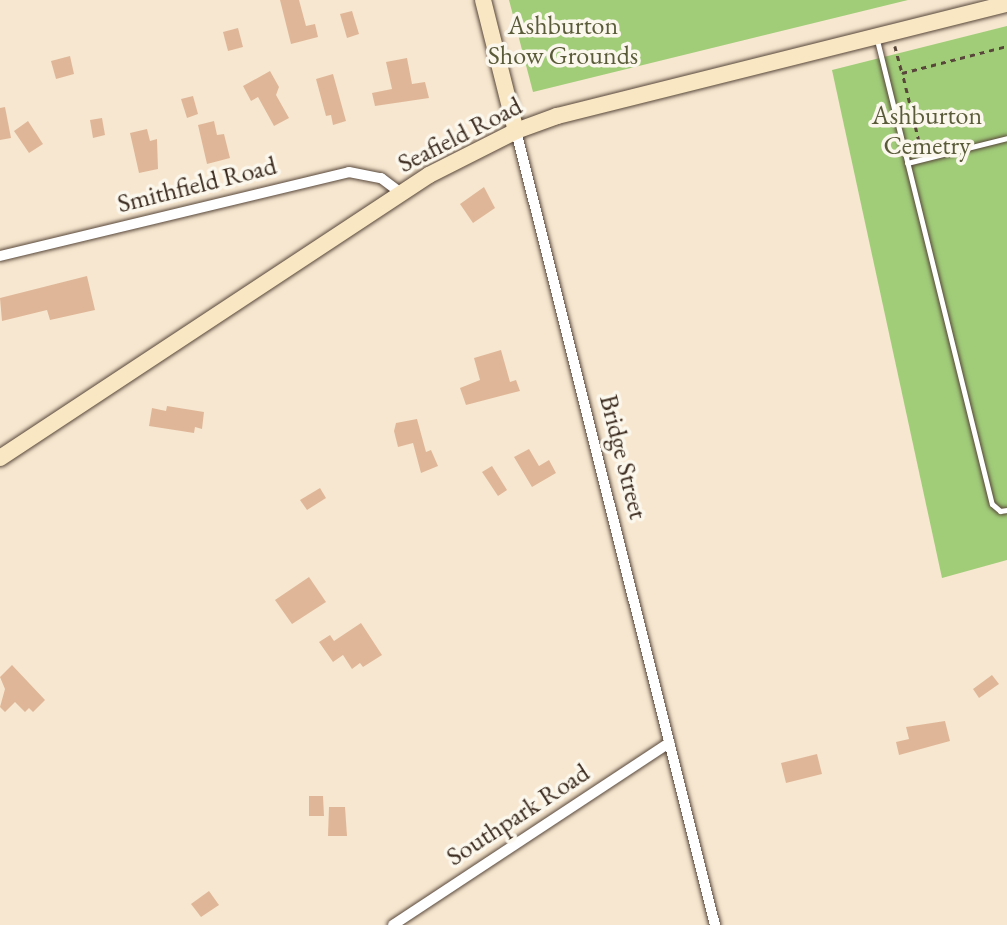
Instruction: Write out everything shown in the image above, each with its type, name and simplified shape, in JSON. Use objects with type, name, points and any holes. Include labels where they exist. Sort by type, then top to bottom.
[{"type":"street","name":"Bridge Street","points":[[483,0],[715,925]]},
{"type":"street","name":"Seafield Road","points":[[0,457],[401,193],[516,131],[557,116],[1007,4]]},
{"type":"street","name":"Smithfield Road","points":[[0,256],[349,172],[381,178],[401,193]]},
{"type":"street","name":"Southpark Road","points":[[393,925],[669,743]]},
{"type":"lane","points":[[884,34],[907,163],[992,503],[1000,511],[1007,510]]},
{"type":"lane","points":[[907,163],[1007,138]]},
{"type":"path","points":[[884,34],[902,73],[923,159]]},
{"type":"path","points":[[902,73],[1007,46]]},
{"type":"green space","name":"Ashburton Show Grounds","points":[[509,0],[908,0],[533,92]]},
{"type":"green space","name":"Ashburton Cemetry","points":[[1007,26],[1007,560],[942,578],[832,70]]},
{"type":"building","points":[[280,0],[299,0],[306,26],[315,24],[318,37],[291,44]]},
{"type":"building","points":[[352,11],[359,34],[347,38],[340,14]]},
{"type":"building","points":[[238,28],[243,47],[228,51],[223,32]]},
{"type":"building","points":[[70,56],[74,74],[56,79],[51,61]]},
{"type":"building","points":[[407,58],[412,84],[425,82],[429,98],[375,106],[372,93],[392,89],[386,62]]},
{"type":"building","points":[[270,71],[279,87],[276,95],[289,118],[274,126],[258,97],[251,101],[243,86]]},
{"type":"building","points":[[333,74],[346,121],[333,125],[331,115],[326,116],[316,79]]},
{"type":"building","points":[[193,96],[198,114],[187,118],[181,99]]},
{"type":"building","points":[[5,107],[11,138],[0,140],[0,108]]},
{"type":"building","points":[[102,118],[105,135],[93,138],[90,120]]},
{"type":"building","points":[[28,121],[43,144],[29,153],[14,131]]},
{"type":"building","points":[[214,121],[217,135],[224,134],[230,158],[207,164],[198,125]]},
{"type":"building","points":[[147,129],[150,141],[157,139],[158,169],[139,173],[130,133]]},
{"type":"building","points":[[484,187],[495,208],[473,223],[460,204]]},
{"type":"building","points":[[87,276],[95,310],[50,320],[47,310],[2,321],[0,298]]},
{"type":"building","points":[[501,350],[510,382],[516,380],[520,391],[466,405],[460,388],[480,380],[474,358]]},
{"type":"building","points":[[167,406],[204,412],[202,429],[195,427],[194,433],[149,426],[152,408],[166,411]]},
{"type":"building","points":[[417,419],[426,452],[431,450],[438,466],[421,473],[413,443],[398,447],[394,431],[396,423]]},
{"type":"building","points":[[529,449],[539,466],[549,460],[556,473],[532,487],[514,457]]},
{"type":"building","points":[[492,466],[507,490],[498,496],[482,472]]},
{"type":"building","points":[[320,488],[326,498],[307,510],[300,500]]},
{"type":"building","points":[[309,577],[326,602],[292,624],[275,600]]},
{"type":"building","points":[[361,623],[382,655],[363,667],[360,663],[352,669],[343,655],[333,662],[319,642],[330,635],[334,641]]},
{"type":"building","points":[[12,665],[45,700],[33,712],[29,708],[25,712],[15,702],[5,712],[0,707],[5,689],[0,677]]},
{"type":"building","points":[[992,675],[999,684],[979,698],[973,689]]},
{"type":"building","points":[[945,721],[950,741],[899,755],[896,742],[909,739],[906,727]]},
{"type":"building","points":[[817,754],[822,774],[786,783],[781,763]]},
{"type":"building","points":[[309,796],[323,796],[324,816],[309,816]]},
{"type":"building","points":[[329,807],[345,807],[347,836],[328,836]]},
{"type":"building","points":[[209,891],[219,905],[201,917],[191,904]]}]
